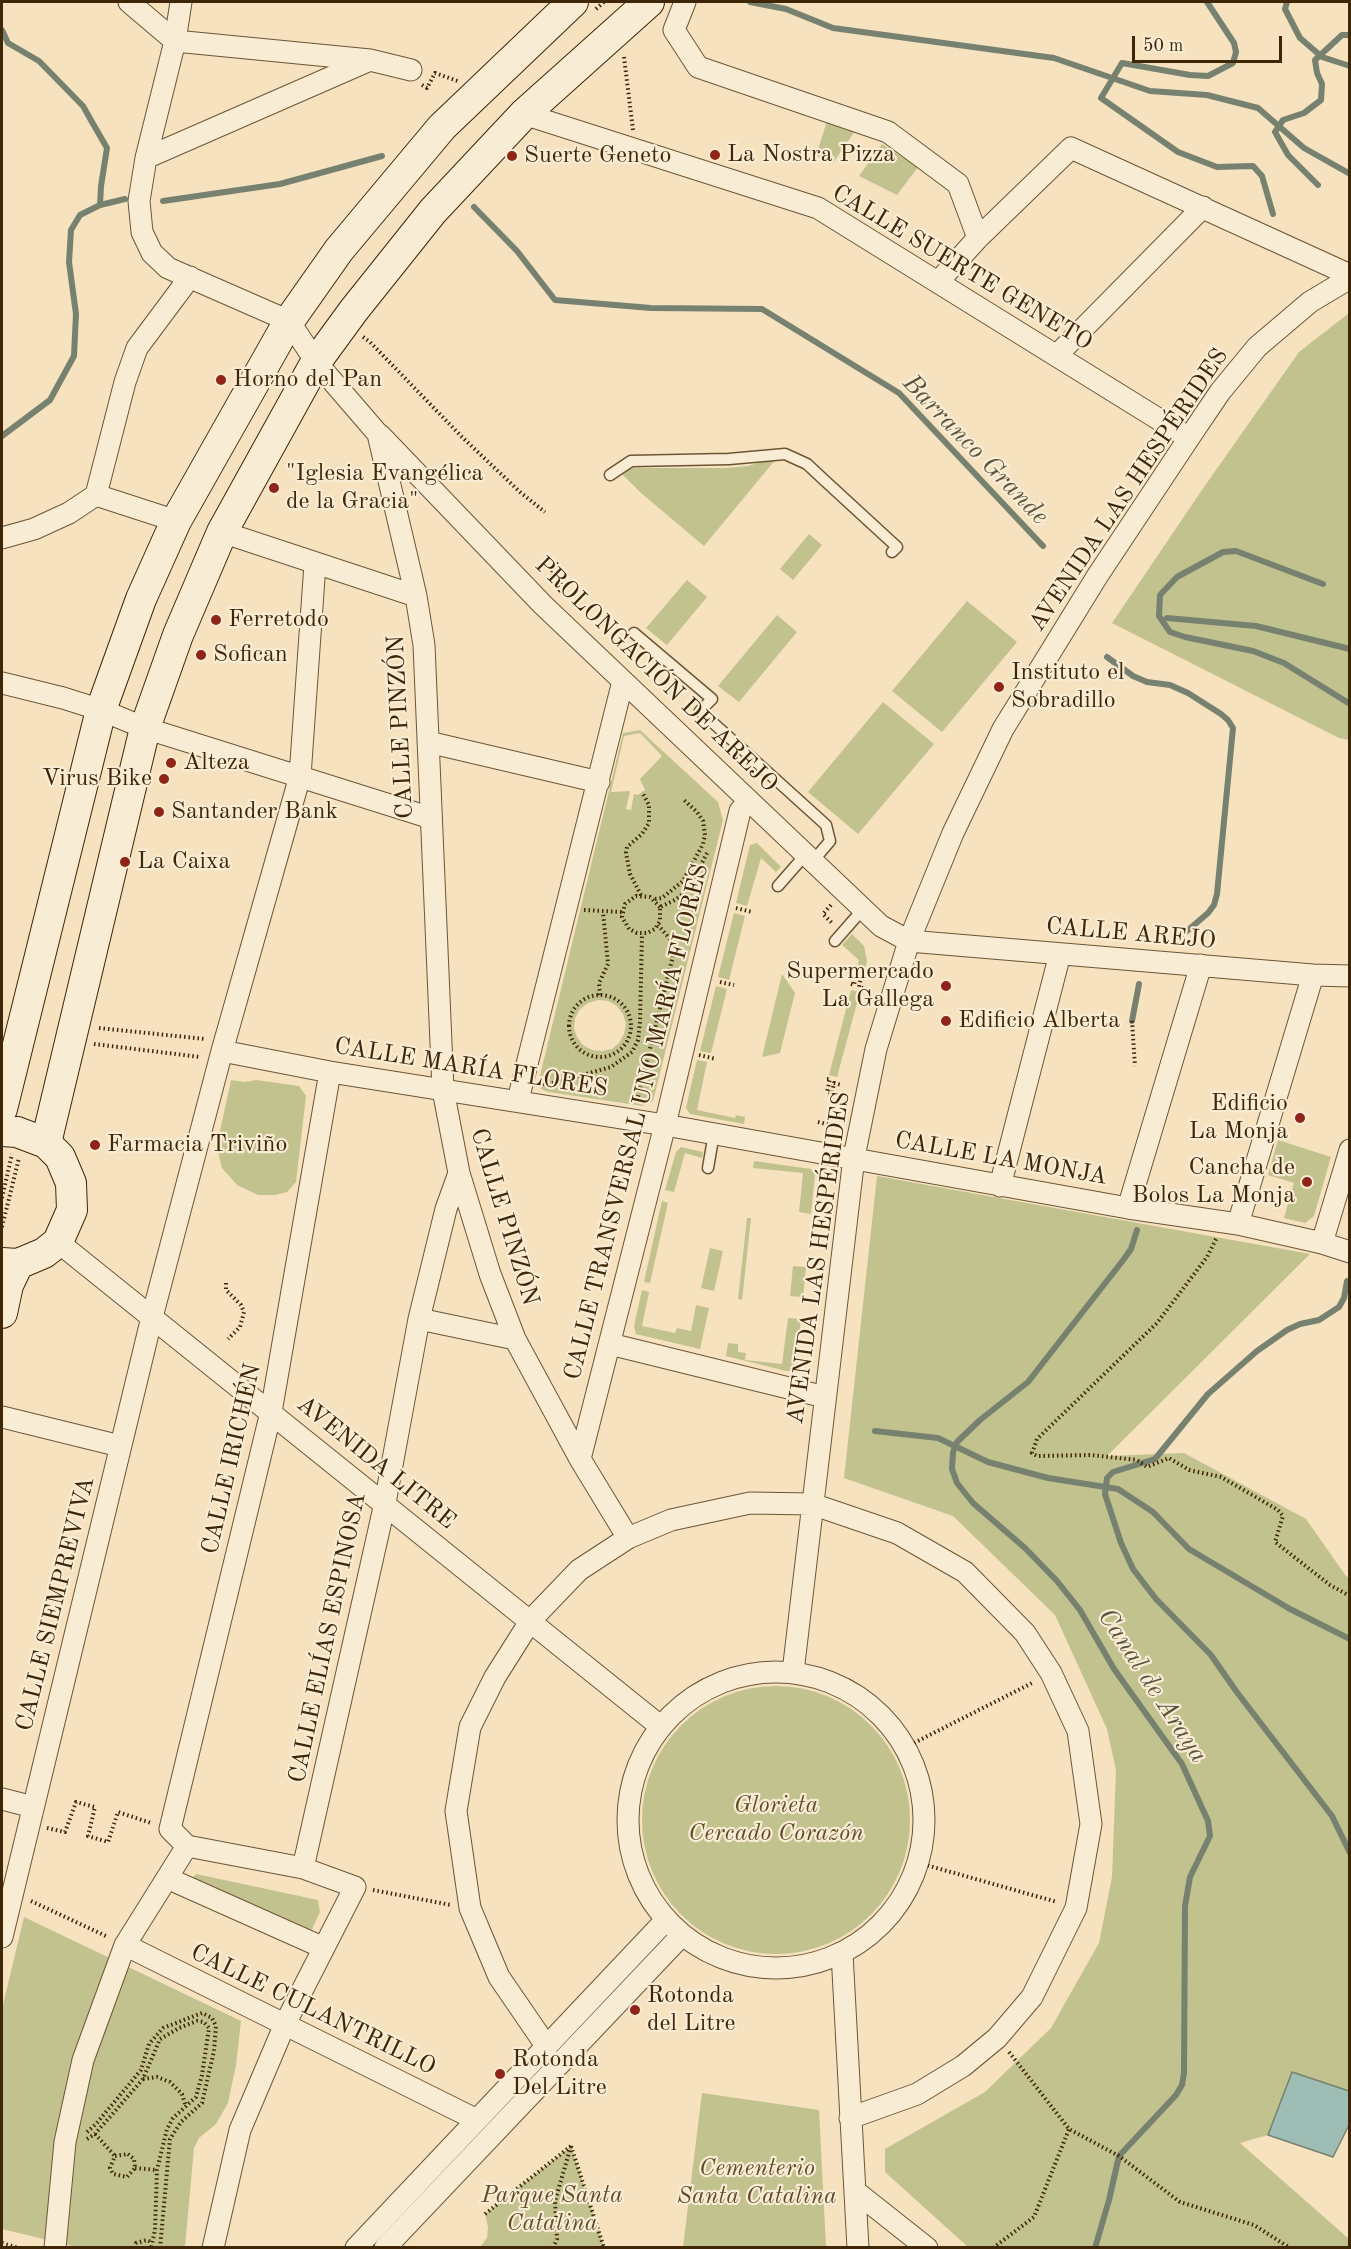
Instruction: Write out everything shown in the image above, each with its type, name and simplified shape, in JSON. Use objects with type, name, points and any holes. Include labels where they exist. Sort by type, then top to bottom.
[{"type":"street","points":[[129,2],[175,41],[370,60],[417,72]]},
{"type":"street","points":[[182,2],[175,41],[146,158],[139,201],[139,215],[146,242],[168,268],[289,321]]},
{"type":"street","points":[[2,1109],[101,710],[141,599],[176,521],[289,321],[339,250],[442,127],[573,2]]},
{"type":"street","points":[[2,1313],[10,1263],[44,1253],[58,1242],[72,1210],[72,1183],[60,1157],[24,1136],[145,728],[178,635],[222,532],[316,362],[354,310],[433,211],[524,114],[649,2]]},
{"type":"street","points":[[685,2],[674,30],[698,67],[888,132],[958,184],[978,238]]},
{"type":"street","points":[[146,158],[370,60]]},
{"type":"street","name":"CALLE SUERTE GENETO","points":[[524,114],[818,208],[1190,438]]},
{"type":"street","points":[[938,282],[978,238],[1071,148],[1350,276]]},
{"type":"street","points":[[1057,354],[1203,207]]},
{"type":"street","name":"AVENIDA LAS HESPÉRIDES","points":[[793,1672],[854,1157],[876,1049],[909,940],[953,833],[1003,729],[1098,575],[1220,392],[1257,346],[1310,302],[1350,276]]},
{"type":"street","points":[[2,538],[52,521],[96,495],[125,382],[137,348],[190,277]]},
{"type":"street","name":"CALLE PINZÓN","points":[[289,321],[316,362],[378,434],[416,596],[424,645],[443,1090],[459,1173],[490,1274],[515,1339],[580,1459],[628,1538]]},
{"type":"street","name":"PROLONGACIÓN DE AREJO","points":[[378,434],[543,605],[881,926],[909,940]]},
{"type":"street","points":[[96,495],[176,521]]},
{"type":"street","points":[[222,532],[416,596]]},
{"type":"street","name":"CALLE SIEMPREVIVA","points":[[2,1937],[153,1317],[214,1050],[300,776],[315,564]]},
{"type":"street","points":[[518,1100],[623,681]]},
{"type":"street","points":[[2,683],[63,698],[145,728],[431,818]]},
{"type":"street","points":[[428,742],[599,782]]},
{"type":"street","name":"CALLE TRANSVERSAL UNO MARÍA FLORES","points":[[580,1459],[665,1125],[740,811],[750,801]]},
{"type":"street","name":"CALLE AREJO","points":[[909,940],[1313,975],[1350,976]]},
{"type":"street","points":[[1000,1186],[1060,954]]},
{"type":"street","points":[[1128,1208],[1201,965]]},
{"type":"street","points":[[1232,1223],[1313,975]]},
{"type":"street","name":"CALLE MARÍA FLORES","points":[[214,1050],[330,1072],[518,1100],[854,1157]]},
{"type":"street","name":"CALLE IRICHÉN","points":[[170,1829],[271,1412],[330,1072]]},
{"type":"street","points":[[1322,1243],[1350,1150]]},
{"type":"street","name":"CALLE LA MONJA","points":[[854,1157],[1000,1186],[1232,1223],[1322,1243],[1350,1252]]},
{"type":"street","name":"CALLE ELÍAS ESPINOSA","points":[[303,1868],[385,1503],[419,1319],[446,1209],[459,1173]]},
{"type":"street","name":"AVENIDA LITRE","points":[[58,1242],[660,1726]]},
{"type":"street","points":[[419,1319],[515,1339]]},
{"type":"street","points":[[610,1344],[825,1397]]},
{"type":"street","points":[[2,1417],[120,1446]]},
{"type":"street","points":[[547,2047],[499,1977],[470,1908],[456,1811],[470,1728],[495,1677],[531,1620],[579,1570],[628,1538],[671,1520],[750,1503],[812,1504],[897,1533],[966,1572],[1025,1633],[1051,1673],[1078,1731],[1091,1824],[1076,1908],[1032,1997],[997,2038],[963,2066],[917,2094],[850,2118]]},
{"type":"street","points":[[793,1672],[842,1687],[879,1712],[906,1747],[921,1787],[925,1829],[919,1863],[907,1890],[881,1926],[842,1953],[805,1966],[762,1968],[719,1957],[682,1935],[666,1920],[644,1890],[630,1851],[627,1817],[636,1767],[660,1726],[696,1695],[742,1675],[793,1672]]},
{"type":"street","points":[[2,1799],[31,1815]]},
{"type":"street","points":[[170,1829],[187,1846],[303,1868],[355,1887],[285,2024],[240,2130],[213,2247]]},
{"type":"street","points":[[55,2247],[66,2138],[83,2060],[125,1945],[187,1846]]},
{"type":"street","points":[[167,1878],[324,1948]]},
{"type":"street","points":[[356,2247],[666,1920]]},
{"type":"street","points":[[385,2247],[682,1935]]},
{"type":"street","name":"CALLE CULANTRILLO","points":[[125,1945],[477,2120]]},
{"type":"street","points":[[842,1953],[858,2247]]},
{"type":"street","points":[[855,2191],[927,2247]]},
{"type":"lane","points":[[610,475],[631,461],[729,459],[785,454],[807,464],[824,479],[897,548],[892,552]]},
{"type":"lane","points":[[634,633],[712,699],[700,711],[826,825],[831,841],[778,886]]},
{"type":"lane","points":[[835,941],[863,909]]},
{"type":"lane","points":[[708,1168],[714,1133]]},
{"type":"path","points":[[623,48],[633,131]]},
{"type":"path","points":[[417,72],[420,84],[427,88],[435,73],[460,82]]},
{"type":"path","points":[[359,335],[370,342],[462,437],[520,492],[545,512]]},
{"type":"path","points":[[562,590],[563,587],[550,572],[557,564],[566,573],[567,570]]},
{"type":"path","points":[[641,895],[630,874],[626,853],[627,847],[642,834],[648,823],[649,805],[642,792]]},
{"type":"path","points":[[654,899],[660,907],[661,916],[658,925],[642,934],[629,929],[624,922],[622,912],[628,900],[641,895],[654,899],[662,898],[681,884],[703,844],[705,835],[703,821],[684,800]]},
{"type":"path","points":[[660,907],[667,905],[688,890],[710,847]]},
{"type":"path","points":[[830,926],[832,928],[834,925],[823,914],[831,905]]},
{"type":"path","points":[[731,907],[752,912]]},
{"type":"path","points":[[578,910],[622,912]]},
{"type":"path","points":[[600,995],[599,983],[608,964],[603,912]]},
{"type":"path","points":[[636,1108],[674,951],[670,939],[658,925]]},
{"type":"path","points":[[554,1083],[611,1067],[632,1052],[638,1040],[640,1022],[642,934]]},
{"type":"path","points":[[851,984],[854,985],[857,971],[862,972],[859,987],[866,989]]},
{"type":"path","points":[[713,980],[734,985]]},
{"type":"path","points":[[600,995],[610,997],[622,1005],[628,1013],[631,1028],[626,1042],[620,1049],[612,1054],[597,1056],[587,1054],[576,1045],[569,1027],[572,1012],[578,1004],[590,997],[600,995]]},
{"type":"path","points":[[1132,1021],[1136,1066]]},
{"type":"path","points":[[89,1027],[214,1050]]},
{"type":"path","points":[[85,1042],[214,1050]]},
{"type":"path","points":[[694,1054],[716,1059]]},
{"type":"path","points":[[827,1079],[830,1079],[827,1092],[832,1093],[834,1083],[841,1085]]},
{"type":"path","points":[[818,1122],[831,1125]]},
{"type":"path","points":[[2,1227],[24,1136]]},
{"type":"path","points":[[1232,1223],[1157,1323],[1037,1439],[1032,1453],[1036,1456],[1091,1455],[1137,1460],[1147,1467],[1169,1458],[1189,1470],[1221,1477],[1278,1510],[1283,1516],[1275,1542],[1330,1585],[1350,1596]]},
{"type":"path","points":[[226,1283],[226,1290],[241,1305],[244,1312],[240,1327],[228,1339]]},
{"type":"path","points":[[906,1747],[1051,1673]]},
{"type":"path","points":[[31,1815],[65,1832],[76,1802],[95,1806],[88,1836],[108,1842],[118,1812],[170,1829]]},
{"type":"path","points":[[919,1863],[1076,1908]]},
{"type":"path","points":[[355,1887],[470,1908]]},
{"type":"path","points":[[12,1893],[125,1945]]},
{"type":"path","points":[[66,2138],[86,2133],[96,2124],[141,2070],[149,2044],[163,2028],[201,2013],[212,2018],[216,2026],[214,2051],[202,2103],[181,2122],[170,2139],[160,2247]]},
{"type":"path","points":[[66,2138],[88,2139],[95,2134],[143,2079],[160,2039],[196,2021],[204,2022],[209,2028],[202,2075],[196,2097],[173,2118],[167,2129],[157,2170],[155,2230],[151,2245]]},
{"type":"path","points":[[997,2038],[1069,2129],[1119,2156],[1180,2202],[1254,2225],[1290,2247]]},
{"type":"path","points":[[143,2079],[157,2077],[170,2082],[182,2094],[186,2108]]},
{"type":"path","points":[[993,2247],[1034,2217],[1069,2129]]},
{"type":"path","points":[[95,2134],[115,2156]]},
{"type":"path","points":[[485,2214],[571,2146]]},
{"type":"path","points":[[553,2247],[557,2240],[555,2201],[571,2146]]},
{"type":"path","points":[[571,2146],[604,2247]]},
{"type":"path","points":[[128,2154],[134,2159],[135,2168],[127,2177],[113,2174],[110,2168],[115,2156],[128,2154]]},
{"type":"path","points":[[135,2168],[157,2170]]},
{"type":"path","points":[[136,2247],[136,2243],[147,2240],[151,2245]]},
{"type":"path","points":[[2,2243],[18,2247]]},
{"type":"green space","points":[[827,121],[855,131],[833,163],[816,156]]},
{"type":"green space","points":[[882,144],[918,167],[897,195],[859,176]]},
{"type":"green space","points":[[1349,313],[1349,740],[1339,738],[1112,623],[1299,352]]},
{"type":"green space","points":[[776,459],[704,546],[623,475],[626,470],[633,468],[727,468],[748,466]]},
{"type":"green space","points":[[809,534],[822,545],[793,580],[780,569]]},
{"type":"green space","points":[[687,580],[707,597],[667,645],[646,628]]},
{"type":"green space","points":[[967,601],[1017,642],[942,732],[892,691]]},
{"type":"green space","points":[[777,615],[797,632],[739,702],[718,686]]},
{"type":"green space","points":[[883,702],[934,744],[858,834],[808,792]]},
{"type":"green space","points":[[640,730],[718,802],[723,820],[653,1101],[643,1106],[549,1092],[541,1089],[538,1084],[623,733]],"holes":[[[640,733],[662,756],[640,779],[645,790],[638,795],[634,794],[631,810],[626,809],[630,791],[611,792],[624,736]],[[598,1000],[608,1001],[617,1006],[626,1024],[619,1043],[612,1049],[602,1051],[592,1050],[583,1045],[574,1028],[575,1018],[580,1009]]]},
{"type":"green space","points":[[757,843],[781,867],[776,872],[761,858],[747,906],[736,903],[750,845]]},
{"type":"green space","points":[[734,913],[745,916],[729,980],[718,977]]},
{"type":"green space","points":[[852,934],[864,946],[867,961],[865,970],[857,968],[859,960],[842,945]]},
{"type":"green space","points":[[782,974],[795,993],[780,1053],[762,1057]]},
{"type":"green space","points":[[716,986],[727,989],[711,1053],[700,1051]]},
{"type":"green space","points":[[851,990],[860,992],[837,1077],[829,1075]]},
{"type":"green space","points":[[697,1060],[707,1062],[697,1110],[735,1118],[736,1115],[745,1117],[744,1124],[690,1114],[686,1108]]},
{"type":"green space","points":[[231,1080],[245,1082],[256,1080],[299,1086],[306,1096],[296,1182],[287,1192],[258,1195],[237,1185],[222,1168],[218,1140]]},
{"type":"green space","name":"Cancha de Bolos La Monja","points":[[1278,1140],[1331,1157],[1314,1216],[1305,1223],[1284,1218],[1294,1183],[1268,1175]]},
{"type":"green space","points":[[681,1147],[703,1152],[702,1158],[685,1153],[674,1192],[665,1190],[676,1152]]},
{"type":"green space","points":[[754,1161],[811,1169],[815,1175],[811,1214],[799,1212],[803,1173],[753,1168]]},
{"type":"green space","points":[[877,1176],[1310,1254],[1107,1456],[1184,1453],[1306,1519],[1349,1578],[1349,2091],[1293,2072],[1268,2135],[1240,2143],[1349,2239],[1349,2247],[968,2247],[885,2172],[885,2149],[985,2092],[1051,2028],[1099,1943],[1112,1877],[1116,1770],[1107,1729],[1055,1615],[953,1516],[844,1478]]},
{"type":"green space","points":[[662,1201],[668,1203],[650,1283],[644,1282]]},
{"type":"green space","points":[[747,1218],[751,1218],[742,1300],[738,1299]]},
{"type":"green space","points":[[710,1248],[723,1251],[714,1291],[701,1288]]},
{"type":"green space","points":[[793,1266],[806,1267],[803,1297],[790,1296]]},
{"type":"green space","points":[[642,1290],[649,1292],[642,1326],[675,1333],[677,1328],[691,1331],[696,1305],[709,1308],[700,1349],[636,1334],[634,1326]]},
{"type":"green space","points":[[788,1318],[801,1319],[796,1368],[792,1371],[726,1356],[728,1343],[738,1344],[738,1352],[746,1353],[745,1360],[782,1364]]},
{"type":"green space","name":"Glorieta Cercado Corazón","points":[[776,1686],[802,1689],[827,1696],[850,1709],[871,1725],[887,1746],[900,1769],[907,1794],[910,1820],[907,1846],[900,1871],[887,1894],[871,1915],[850,1931],[827,1944],[802,1951],[776,1954],[750,1951],[725,1944],[702,1931],[681,1915],[665,1894],[652,1871],[645,1846],[642,1820],[645,1794],[652,1769],[665,1746],[681,1725],[702,1709],[725,1696],[750,1689]]},
{"type":"green space","points":[[196,1874],[318,1900],[320,1912],[310,1933],[190,1881]]},
{"type":"green space","points":[[24,1917],[241,2021],[236,2065],[228,2103],[216,2124],[199,2138],[194,2148],[185,2247],[77,2247],[2,2229],[2,2009]]},
{"type":"green space","name":"Cementerio Santa Catalina","points":[[702,2093],[819,2110],[826,2247],[683,2247]]},
{"type":"green space","name":"Parque Santa Catalina","points":[[571,2146],[604,2247],[480,2247],[487,2238],[488,2227],[485,2214]]},
{"type":"water","points":[[1292,2072],[1349,2091],[1349,2125],[1333,2157],[1268,2135]]},
{"type":"waterway","points":[[750,2],[786,9],[833,28],[1054,58],[1150,91],[1207,95],[1258,108],[1304,148],[1350,174]]},
{"type":"waterway","name":"Canal de Araya","points":[[1207,2],[1234,43],[1236,52],[1233,63],[1208,76],[1122,63],[1101,98],[1178,152],[1217,167],[1253,166],[1262,176],[1273,214]]},
{"type":"waterway","points":[[1287,2],[1285,9],[1300,38],[1322,57],[1350,66]]},
{"type":"waterway","points":[[2,30],[8,43],[39,61],[83,106],[107,148],[100,205]]},
{"type":"waterway","points":[[1318,185],[1288,155],[1275,132],[1283,120],[1304,113],[1321,100],[1322,84],[1315,60],[1342,35],[1350,35]]},
{"type":"waterway","name":"Barranco Grande","points":[[163,201],[280,184],[382,156]]},
{"type":"waterway","name":"Barranco Grande","points":[[2,436],[50,400],[74,356],[76,314],[69,262],[71,230],[80,215],[100,205],[125,199]]},
{"type":"waterway","name":"Barranco Grande","points":[[474,207],[517,251],[555,300],[651,308],[762,309],[899,393],[1043,546]]},
{"type":"waterway","points":[[1323,584],[1236,551],[1223,552],[1177,577],[1160,595],[1159,616],[1170,632],[1253,651],[1284,663],[1350,704]]},
{"type":"waterway","name":"Barranco Grande","points":[[1167,618],[1256,626],[1350,649]]},
{"type":"waterway","name":"Canal de Araya","points":[[1107,657],[1133,676],[1147,682],[1170,685],[1188,693],[1221,714],[1233,728],[1217,894],[1214,905],[1208,913],[1180,937]]},
{"type":"waterway","name":"Canal de Araya","points":[[1132,1021],[1139,984]]},
{"type":"waterway","name":"Canal de Araya","points":[[1095,2248],[1119,2156],[1176,2095],[1182,2085],[1185,1906],[1190,1877],[1210,1836],[1208,1821],[1182,1764],[1114,1669],[1080,1610],[1057,1581],[1025,1548],[973,1503],[957,1483],[952,1469],[953,1452],[957,1442],[980,1420],[1028,1382],[1124,1259],[1131,1249],[1137,1230]]},
{"type":"waterway","points":[[1347,1281],[1344,1298],[1339,1307],[1319,1320],[1300,1324],[1287,1330],[1257,1351],[1208,1394],[1155,1459],[1113,1472],[1107,1478],[1105,1494],[1121,1543],[1133,1569],[1156,1599],[1211,1655],[1332,1816],[1350,1853]]},
{"type":"waterway","points":[[875,1431],[938,1438],[988,1462],[1048,1478],[1118,1489],[1153,1512],[1189,1549],[1290,1609],[1350,1639]]},
{"type":"place","name":"La Nostra Pizza","points":[[715,155]]},
{"type":"place","name":"Suerte Geneto","points":[[512,156]]},
{"type":"place","name":"Horno del Pan","points":[[221,380]]},
{"type":"place","name":"\"Iglesia Evangélica de la Gracia\"","points":[[274,488]]},
{"type":"place","name":"Ferretodo","points":[[216,620]]},
{"type":"place","name":"Sofican","points":[[201,655]]},
{"type":"place","name":"Instituto el Sobradillo","points":[[999,687]]},
{"type":"place","name":"Alteza","points":[[171,763]]},
{"type":"place","name":"Virus Bike","points":[[164,779]]},
{"type":"place","name":"Santander Bank","points":[[159,812]]},
{"type":"place","name":"La Caixa","points":[[125,862]]},
{"type":"place","name":"Supermercado La Gallega","points":[[946,986]]},
{"type":"place","name":"Edificio Alberta","points":[[946,1021]]},
{"type":"place","name":"Edificio La Monja","points":[[1300,1118]]},
{"type":"place","name":"Farmacia Triviño","points":[[95,1145]]},
{"type":"place","name":"Cancha de Bolos La Monja","points":[[1307,1182]]},
{"type":"place","name":"Rotonda del Litre","points":[[635,2010]]},
{"type":"place","name":"Rotonda Del Litre","points":[[500,2074]]}]
